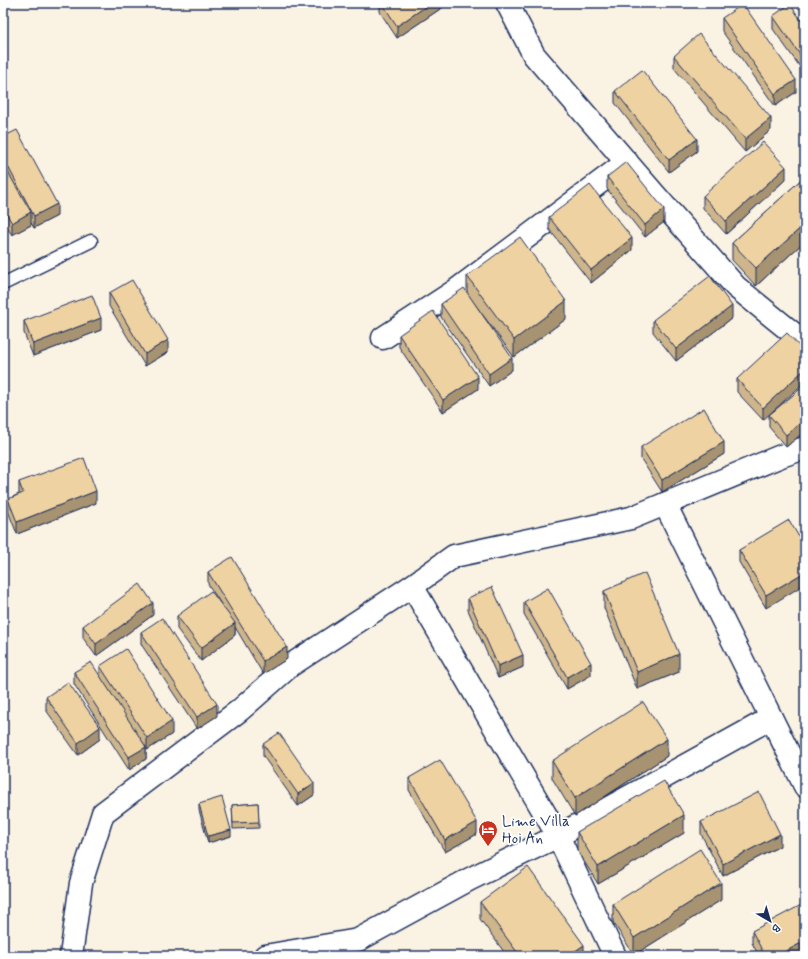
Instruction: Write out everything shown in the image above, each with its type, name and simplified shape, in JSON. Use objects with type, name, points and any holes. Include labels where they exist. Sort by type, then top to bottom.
[{"type":"street","points":[[507,3],[534,55],[736,287],[805,343]]},
{"type":"street","points":[[383,338],[455,292],[627,162]]},
{"type":"street","points":[[71,956],[81,883],[103,813],[229,718],[291,665],[412,586],[454,556],[631,518],[781,456],[805,448]]},
{"type":"street","points":[[665,504],[805,786]]},
{"type":"street","points":[[412,586],[558,836],[615,956]]},
{"type":"street","points":[[265,956],[358,940],[470,879],[558,836],[771,718]]},
{"type":"lane","points":[[3,284],[91,241]]},
{"type":"building","points":[[382,3],[431,3],[397,26]]},
{"type":"building","points":[[743,4],[796,80],[775,94],[722,18]]},
{"type":"building","points":[[790,4],[805,26],[805,62],[773,16]]},
{"type":"building","points":[[699,34],[771,118],[745,139],[674,56]]},
{"type":"building","points":[[642,70],[697,139],[669,160],[615,91]]},
{"type":"building","points":[[17,130],[57,204],[34,216],[3,157],[3,137]]},
{"type":"building","points":[[763,142],[786,167],[726,221],[703,196]]},
{"type":"building","points":[[626,162],[664,209],[645,225],[607,177]]},
{"type":"building","points":[[3,164],[31,212],[12,223],[3,208]]},
{"type":"building","points":[[805,176],[805,224],[756,268],[732,243]]},
{"type":"building","points":[[590,185],[632,238],[591,270],[549,217]]},
{"type":"building","points":[[520,237],[566,301],[514,340],[467,276]]},
{"type":"building","points":[[710,276],[732,306],[676,349],[653,320]]},
{"type":"building","points":[[132,280],[168,340],[145,354],[109,293]]},
{"type":"building","points":[[464,288],[512,358],[489,374],[441,304]]},
{"type":"building","points":[[92,295],[101,318],[33,344],[24,321]]},
{"type":"building","points":[[433,311],[478,377],[443,400],[399,335]]},
{"type":"building","points":[[787,333],[805,352],[805,369],[763,408],[737,379]]},
{"type":"building","points":[[805,385],[805,419],[786,435],[769,415]]},
{"type":"building","points":[[704,408],[724,442],[662,480],[641,447]]},
{"type":"building","points":[[84,458],[96,491],[17,522],[8,499],[23,493],[19,482]]},
{"type":"building","points":[[789,520],[805,547],[805,572],[766,595],[739,550]]},
{"type":"building","points":[[232,557],[287,647],[263,661],[208,572]]},
{"type":"building","points":[[645,573],[679,654],[637,672],[604,591]]},
{"type":"building","points":[[140,584],[153,603],[96,644],[83,626]]},
{"type":"building","points":[[492,587],[523,655],[498,666],[468,598]]},
{"type":"building","points":[[548,588],[591,663],[567,677],[524,602]]},
{"type":"building","points":[[211,591],[235,623],[201,648],[177,616]]},
{"type":"building","points":[[162,618],[217,704],[197,717],[141,632]]},
{"type":"building","points":[[126,649],[172,721],[147,738],[100,666]]},
{"type":"building","points":[[91,662],[146,747],[129,757],[74,672]]},
{"type":"building","points":[[68,682],[100,727],[78,743],[46,697]]},
{"type":"building","points":[[643,702],[667,739],[575,798],[552,761]]},
{"type":"building","points":[[279,733],[314,783],[298,794],[263,744]]},
{"type":"building","points":[[440,760],[477,822],[445,840],[409,778]]},
{"type":"building","points":[[664,781],[684,815],[598,867],[577,832]]},
{"type":"building","points":[[759,792],[780,834],[723,864],[701,822]]},
{"type":"building","points":[[222,797],[231,830],[208,836],[199,804]]},
{"type":"building","points":[[258,803],[259,822],[233,823],[232,805]]},
{"type":"building","points":[[700,849],[721,883],[634,938],[613,904]]},
{"type":"building","points":[[528,867],[584,945],[568,956],[520,956],[480,902]]},
{"type":"building","points":[[805,903],[805,941],[777,956],[765,956],[752,931]]},
{"type":"place","name":"Lime Villa Hoi An","points":[[488,847]]}]
